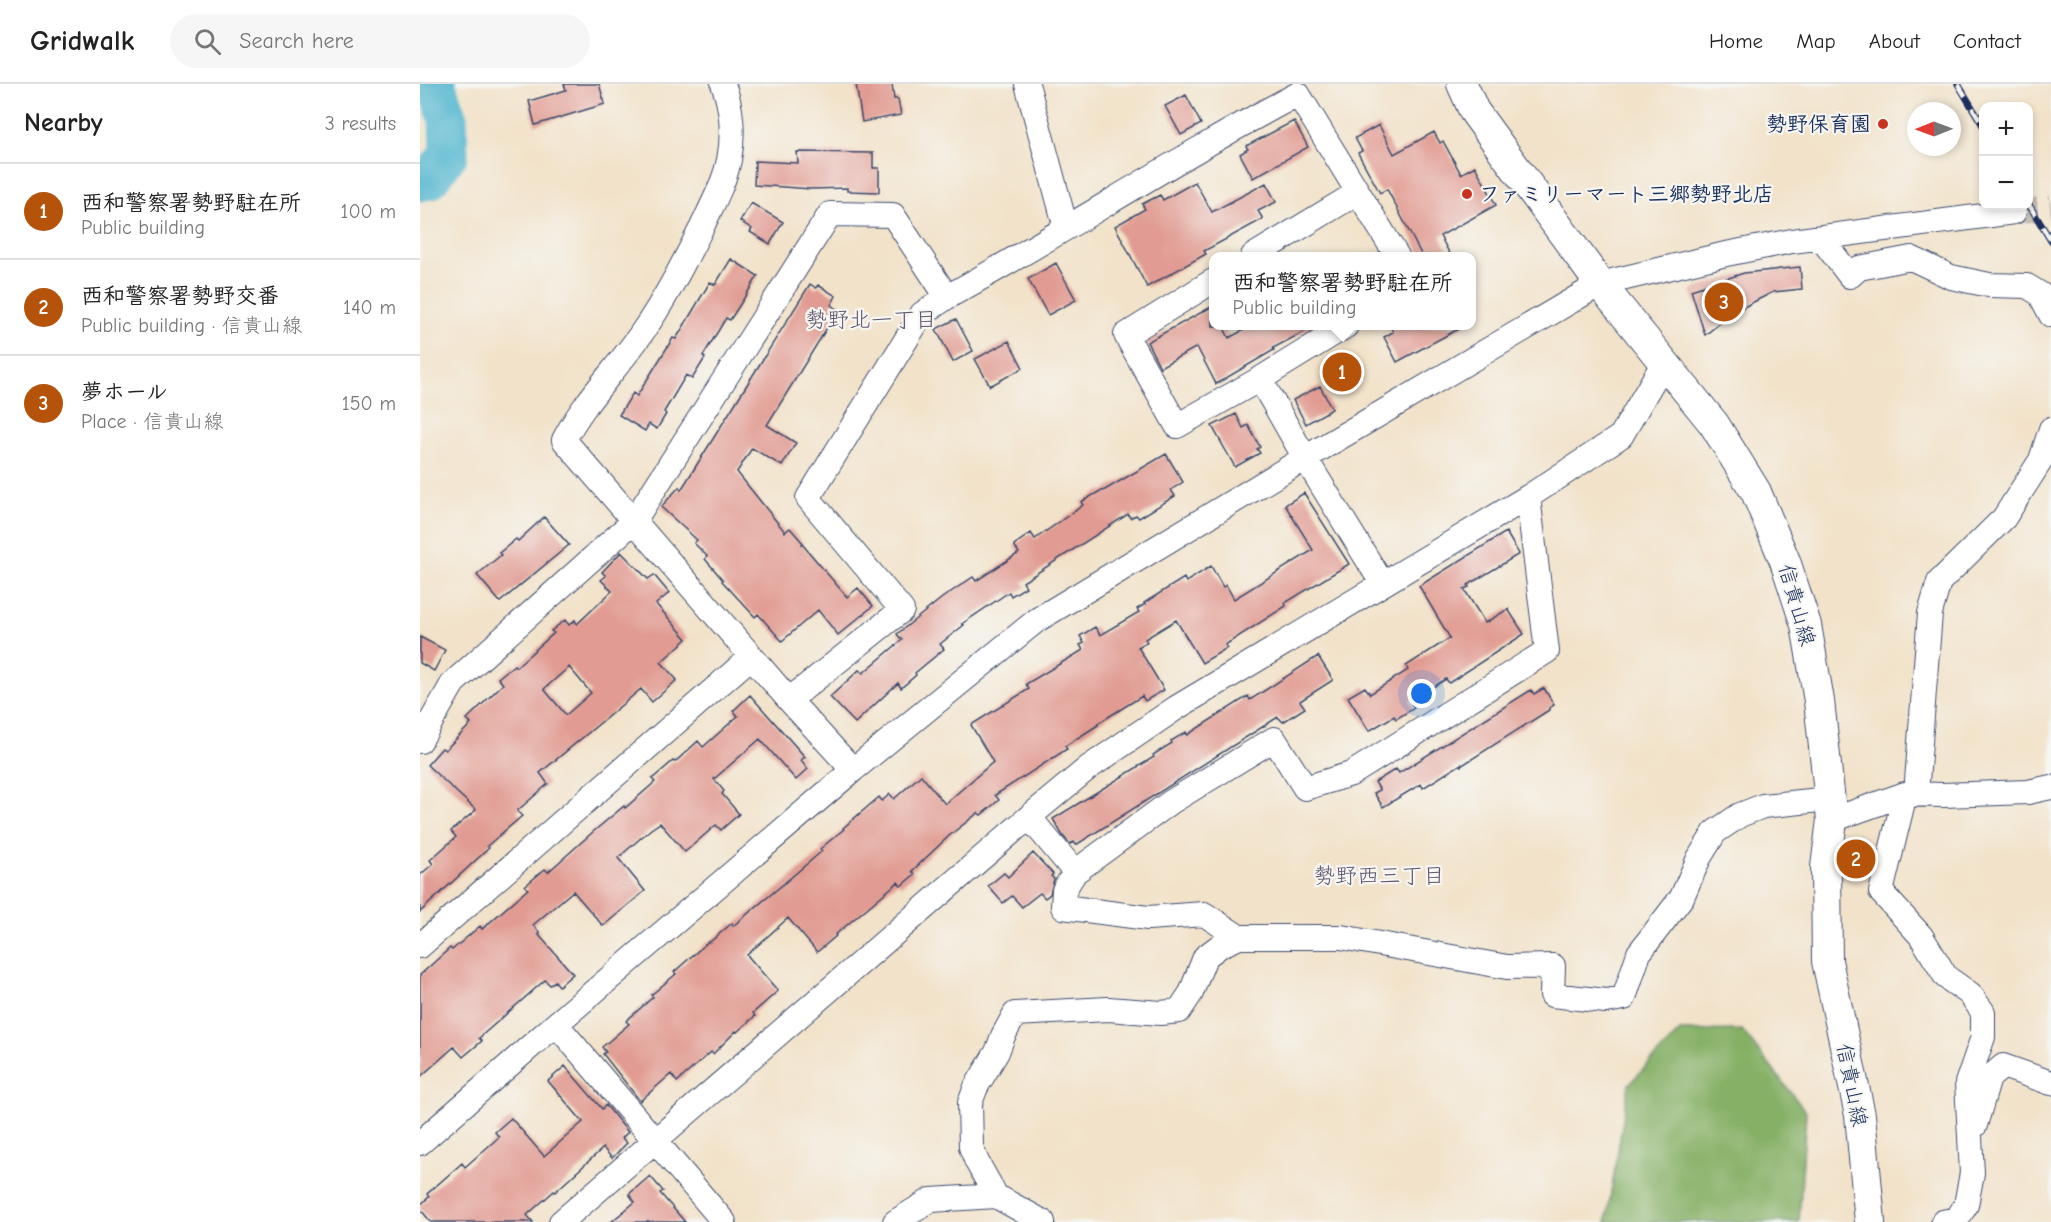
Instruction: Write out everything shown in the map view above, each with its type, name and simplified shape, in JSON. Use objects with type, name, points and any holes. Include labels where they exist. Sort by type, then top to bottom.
[{"type":"main road","name":"信貴山線","points":[[1462,84],[1474,111],[1600,284],[1714,424],[1750,482],[1785,561],[1806,625],[1819,701],[1831,810],[1826,867],[1827,961],[1860,1115],[1870,1222]]},
{"type":"street","points":[[723,84],[729,101],[731,125],[729,159],[721,188],[675,281],[641,335],[574,420],[564,440],[751,657],[853,770]]},
{"type":"street","points":[[1027,84],[1066,228]]},
{"type":"street","points":[[789,700],[902,610],[808,498],[922,314],[1238,125],[1298,94],[1394,252]]},
{"type":"street","points":[[1260,252],[1357,193]]},
{"type":"street","points":[[420,1143],[853,770],[1037,620],[1600,284],[1792,241],[2014,212]]},
{"type":"street","points":[[420,741],[453,683],[634,521],[830,214],[893,215],[947,297]]},
{"type":"street","points":[[1821,238],[1850,276],[1859,268],[1911,258],[1951,277],[1989,285],[2027,286],[2040,294],[2051,315]]},
{"type":"street","points":[[1209,283],[1126,335],[1177,426],[1340,330]]},
{"type":"street","points":[[561,1222],[1088,768],[1176,708],[1527,497],[1621,436],[1664,362]]},
{"type":"street","points":[[1260,379],[1305,458],[1382,583]]},
{"type":"street","points":[[1943,1222],[1957,1219],[1966,1205],[1972,1173],[1967,1083],[1983,1037],[1983,1012],[1970,994],[1946,977],[1921,936],[1881,892],[1910,794],[1930,613],[1939,582],[2004,518],[2041,460],[2051,429]]},
{"type":"street","points":[[1239,937],[1204,914],[1148,918],[1063,907],[1064,890],[1075,872],[1171,802],[1274,739],[1305,788],[1351,774],[1547,651],[1527,497]]},
{"type":"street","points":[[420,946],[751,657]]},
{"type":"street","points":[[1043,1222],[996,1196],[976,1162],[971,1147],[970,1103],[1015,1014],[1108,1009],[1161,1013],[1179,1011],[1191,993],[1205,957],[1221,945],[1239,937],[1341,937],[1507,967],[1554,966],[1552,995],[1606,1000],[1624,998],[1639,953],[1682,897],[1699,858],[1715,832],[1740,815],[1763,806],[1831,810],[1910,794],[2028,792],[2051,787]]},
{"type":"street","points":[[1029,817],[1075,872]]},
{"type":"street","points":[[556,1024],[724,1222]]},
{"type":"street","points":[[1970,1142],[1989,1078],[2003,1066],[2051,1083]]},
{"type":"street","points":[[900,1220],[931,1200],[996,1196]]},
{"type":"green space","points":[[1742,1030],[1806,1112],[1799,1222],[1606,1222],[1629,1084],[1680,1031]]},
{"type":"building","points":[[564,84],[599,84],[605,104],[535,125],[529,101],[566,90]]},
{"type":"building","points":[[856,84],[892,84],[894,99],[898,99],[901,115],[862,122]]},
{"type":"building","points":[[1186,95],[1201,124],[1181,135],[1165,106]]},
{"type":"building","points":[[1294,121],[1308,147],[1253,178],[1240,154],[1248,149],[1246,146]]},
{"type":"building","points":[[1379,125],[1394,154],[1434,132],[1440,143],[1443,141],[1461,174],[1475,166],[1496,205],[1440,236],[1449,252],[1420,252],[1387,189],[1380,193],[1358,153],[1362,151],[1355,138]]},
{"type":"building","points":[[797,152],[873,153],[873,168],[879,168],[879,192],[847,191],[847,188],[811,189],[754,185],[755,161],[798,163]]},
{"type":"building","points":[[1195,182],[1212,212],[1266,183],[1276,202],[1258,211],[1263,219],[1204,251],[1206,254],[1147,287],[1115,226],[1145,209],[1142,204],[1160,195],[1163,200]]},
{"type":"building","points":[[751,203],[783,222],[770,244],[750,232],[752,229],[740,221]]},
{"type":"building","points":[[731,259],[758,276],[730,320],[726,318],[692,379],[686,375],[664,412],[666,414],[657,429],[649,424],[645,431],[619,415],[633,393],[637,396],[673,338],[676,339],[710,282],[715,285]]},
{"type":"building","points":[[1056,263],[1076,300],[1048,315],[1028,279]]},
{"type":"building","points":[[1800,267],[1802,289],[1773,292],[1734,312],[1705,335],[1691,290],[1744,273]]},
{"type":"building","points":[[810,284],[816,288],[818,285],[836,296],[831,305],[838,310],[767,425],[796,443],[782,466],[752,448],[737,472],[785,532],[790,528],[847,597],[858,588],[873,606],[838,635],[818,610],[782,641],[758,614],[755,617],[722,581],[705,559],[707,556],[694,543],[697,540],[661,507],[679,487],[681,490]]},
{"type":"building","points":[[1209,308],[1209,330],[1225,330],[1229,338],[1244,330],[1307,330],[1273,348],[1274,350],[1216,384],[1197,347],[1160,367],[1147,342]]},
{"type":"building","points":[[956,319],[973,351],[953,362],[936,329]]},
{"type":"building","points":[[1392,330],[1457,330],[1397,362],[1384,337],[1393,332]]},
{"type":"building","points":[[1009,341],[1023,368],[990,386],[975,359]]},
{"type":"building","points":[[1320,386],[1332,409],[1306,424],[1293,400]]},
{"type":"building","points":[[1236,414],[1243,428],[1248,425],[1260,447],[1257,449],[1260,453],[1235,467],[1212,426]]},
{"type":"building","points":[[1166,454],[1183,482],[1171,490],[1175,496],[1139,518],[1136,515],[1130,518],[1128,514],[1023,582],[1026,587],[1011,596],[1009,592],[962,624],[964,625],[940,644],[944,649],[915,673],[916,675],[901,688],[898,683],[855,723],[830,697],[859,670],[863,673],[902,640],[897,634],[942,598],[973,577],[976,581],[1019,553],[1014,545],[1031,533],[1035,539],[1083,505],[1081,502]]},
{"type":"building","points":[[1304,493],[1349,564],[1285,603],[1286,606],[1225,645],[1227,648],[1202,663],[1176,620],[1145,639],[1147,642],[1138,647],[1164,690],[1145,701],[1142,696],[1065,746],[1067,749],[995,795],[999,800],[950,835],[912,871],[915,874],[901,886],[898,882],[817,952],[788,918],[747,955],[778,991],[753,1013],[755,1016],[713,1054],[711,1052],[677,1082],[671,1074],[640,1101],[603,1054],[606,1052],[602,1047],[629,1024],[626,1021],[653,997],[651,995],[676,974],[674,972],[709,941],[732,923],[733,926],[822,851],[820,849],[879,797],[882,801],[890,794],[894,799],[921,775],[945,804],[993,762],[971,725],[1029,689],[1026,684],[1083,650],[1080,645],[1084,643],[1080,636],[1095,627],[1100,635],[1139,612],[1137,609],[1144,603],[1184,578],[1186,582],[1211,566],[1223,587],[1226,585],[1234,599],[1313,550],[1285,505]]},
{"type":"building","points":[[544,517],[569,545],[500,602],[477,575],[501,555],[499,553],[516,539],[518,541]]},
{"type":"building","points":[[1506,532],[1519,554],[1464,589],[1485,623],[1508,609],[1524,634],[1449,683],[1446,679],[1410,701],[1414,708],[1396,719],[1394,716],[1369,731],[1348,697],[1365,687],[1370,694],[1408,670],[1406,666],[1450,638],[1419,586]]},
{"type":"building","points":[[621,552],[648,579],[654,575],[669,593],[656,604],[687,639],[661,662],[677,680],[652,702],[641,689],[540,773],[548,784],[517,811],[522,816],[487,846],[489,848],[420,912],[420,875],[433,864],[430,860],[456,837],[451,831],[476,810],[427,765],[442,748],[445,750],[471,724],[467,719],[503,684],[498,678],[514,665],[516,667],[565,620],[569,625],[575,620],[577,624],[612,591],[601,580],[606,576],[602,572]],"holes":[[[569,667],[591,693],[566,715],[544,689]]]},
{"type":"building","points":[[420,637],[445,650],[434,671],[420,663]]},
{"type":"building","points":[[1318,656],[1333,680],[1300,701],[1305,708],[1283,722],[1278,717],[1076,845],[1074,842],[1070,844],[1063,836],[1053,819],[1154,757],[1153,755],[1172,743],[1171,741],[1186,732],[1187,735],[1248,696],[1250,700]]},
{"type":"building","points":[[1544,688],[1554,705],[1549,710],[1461,766],[1461,764],[1423,788],[1421,784],[1383,807],[1374,793],[1380,790],[1375,782],[1396,769],[1399,773],[1531,690],[1534,694]]},
{"type":"building","points":[[750,695],[805,757],[801,760],[808,769],[796,780],[760,739],[714,779],[724,791],[722,794],[739,814],[721,830],[716,825],[685,852],[660,823],[651,829],[618,858],[645,891],[603,926],[573,891],[533,925],[540,933],[538,934],[573,974],[559,986],[555,981],[550,985],[545,980],[479,1038],[482,1041],[463,1057],[454,1047],[420,1077],[420,975],[450,948],[452,950],[480,926],[482,929],[528,889],[525,886],[545,869],[548,872],[624,806],[625,808],[655,782],[652,779],[673,761],[675,762],[698,741],[703,747],[738,716],[733,711]]},
{"type":"building","points":[[1033,853],[1053,874],[1050,894],[1045,898],[1040,893],[1022,907],[1012,896],[1003,903],[988,886],[1004,873],[1008,877]]},
{"type":"building","points":[[565,1066],[602,1109],[606,1105],[628,1132],[622,1138],[627,1143],[612,1158],[603,1148],[527,1215],[533,1222],[431,1222],[420,1209],[420,1205],[429,1197],[427,1194],[462,1163],[465,1167],[499,1137],[495,1132],[511,1118],[544,1156],[583,1122],[548,1081]]},
{"type":"building","points":[[650,1176],[663,1191],[660,1193],[685,1222],[611,1222],[635,1202],[629,1194]]},
{"type":"waterway","points":[[420,182],[429,180],[449,154],[448,119],[436,84]]},
{"type":"tunnel","points":[[2014,212],[2051,208]]},
{"type":"railway","points":[[1958,84],[1979,119]]},
{"type":"railway","points":[[2032,210],[2051,241]]},
{"type":"place","name":"勢野保育園","points":[[1883,124]]},
{"type":"place","name":"ファミリーマート三郷勢野北店","points":[[1467,194]]},
{"type":"place","name":"夢ホール","points":[[1724,302]]},
{"type":"place","name":"西和警察署勢野駐在所","points":[[1342,372]]},
{"type":"place","name":"西和警察署勢野交番","points":[[1856,859]]},
{"type":"district","name":"勢野北一丁目","points":[[871,319]]},
{"type":"district","name":"勢野西三丁目","points":[[1379,875]]}]
